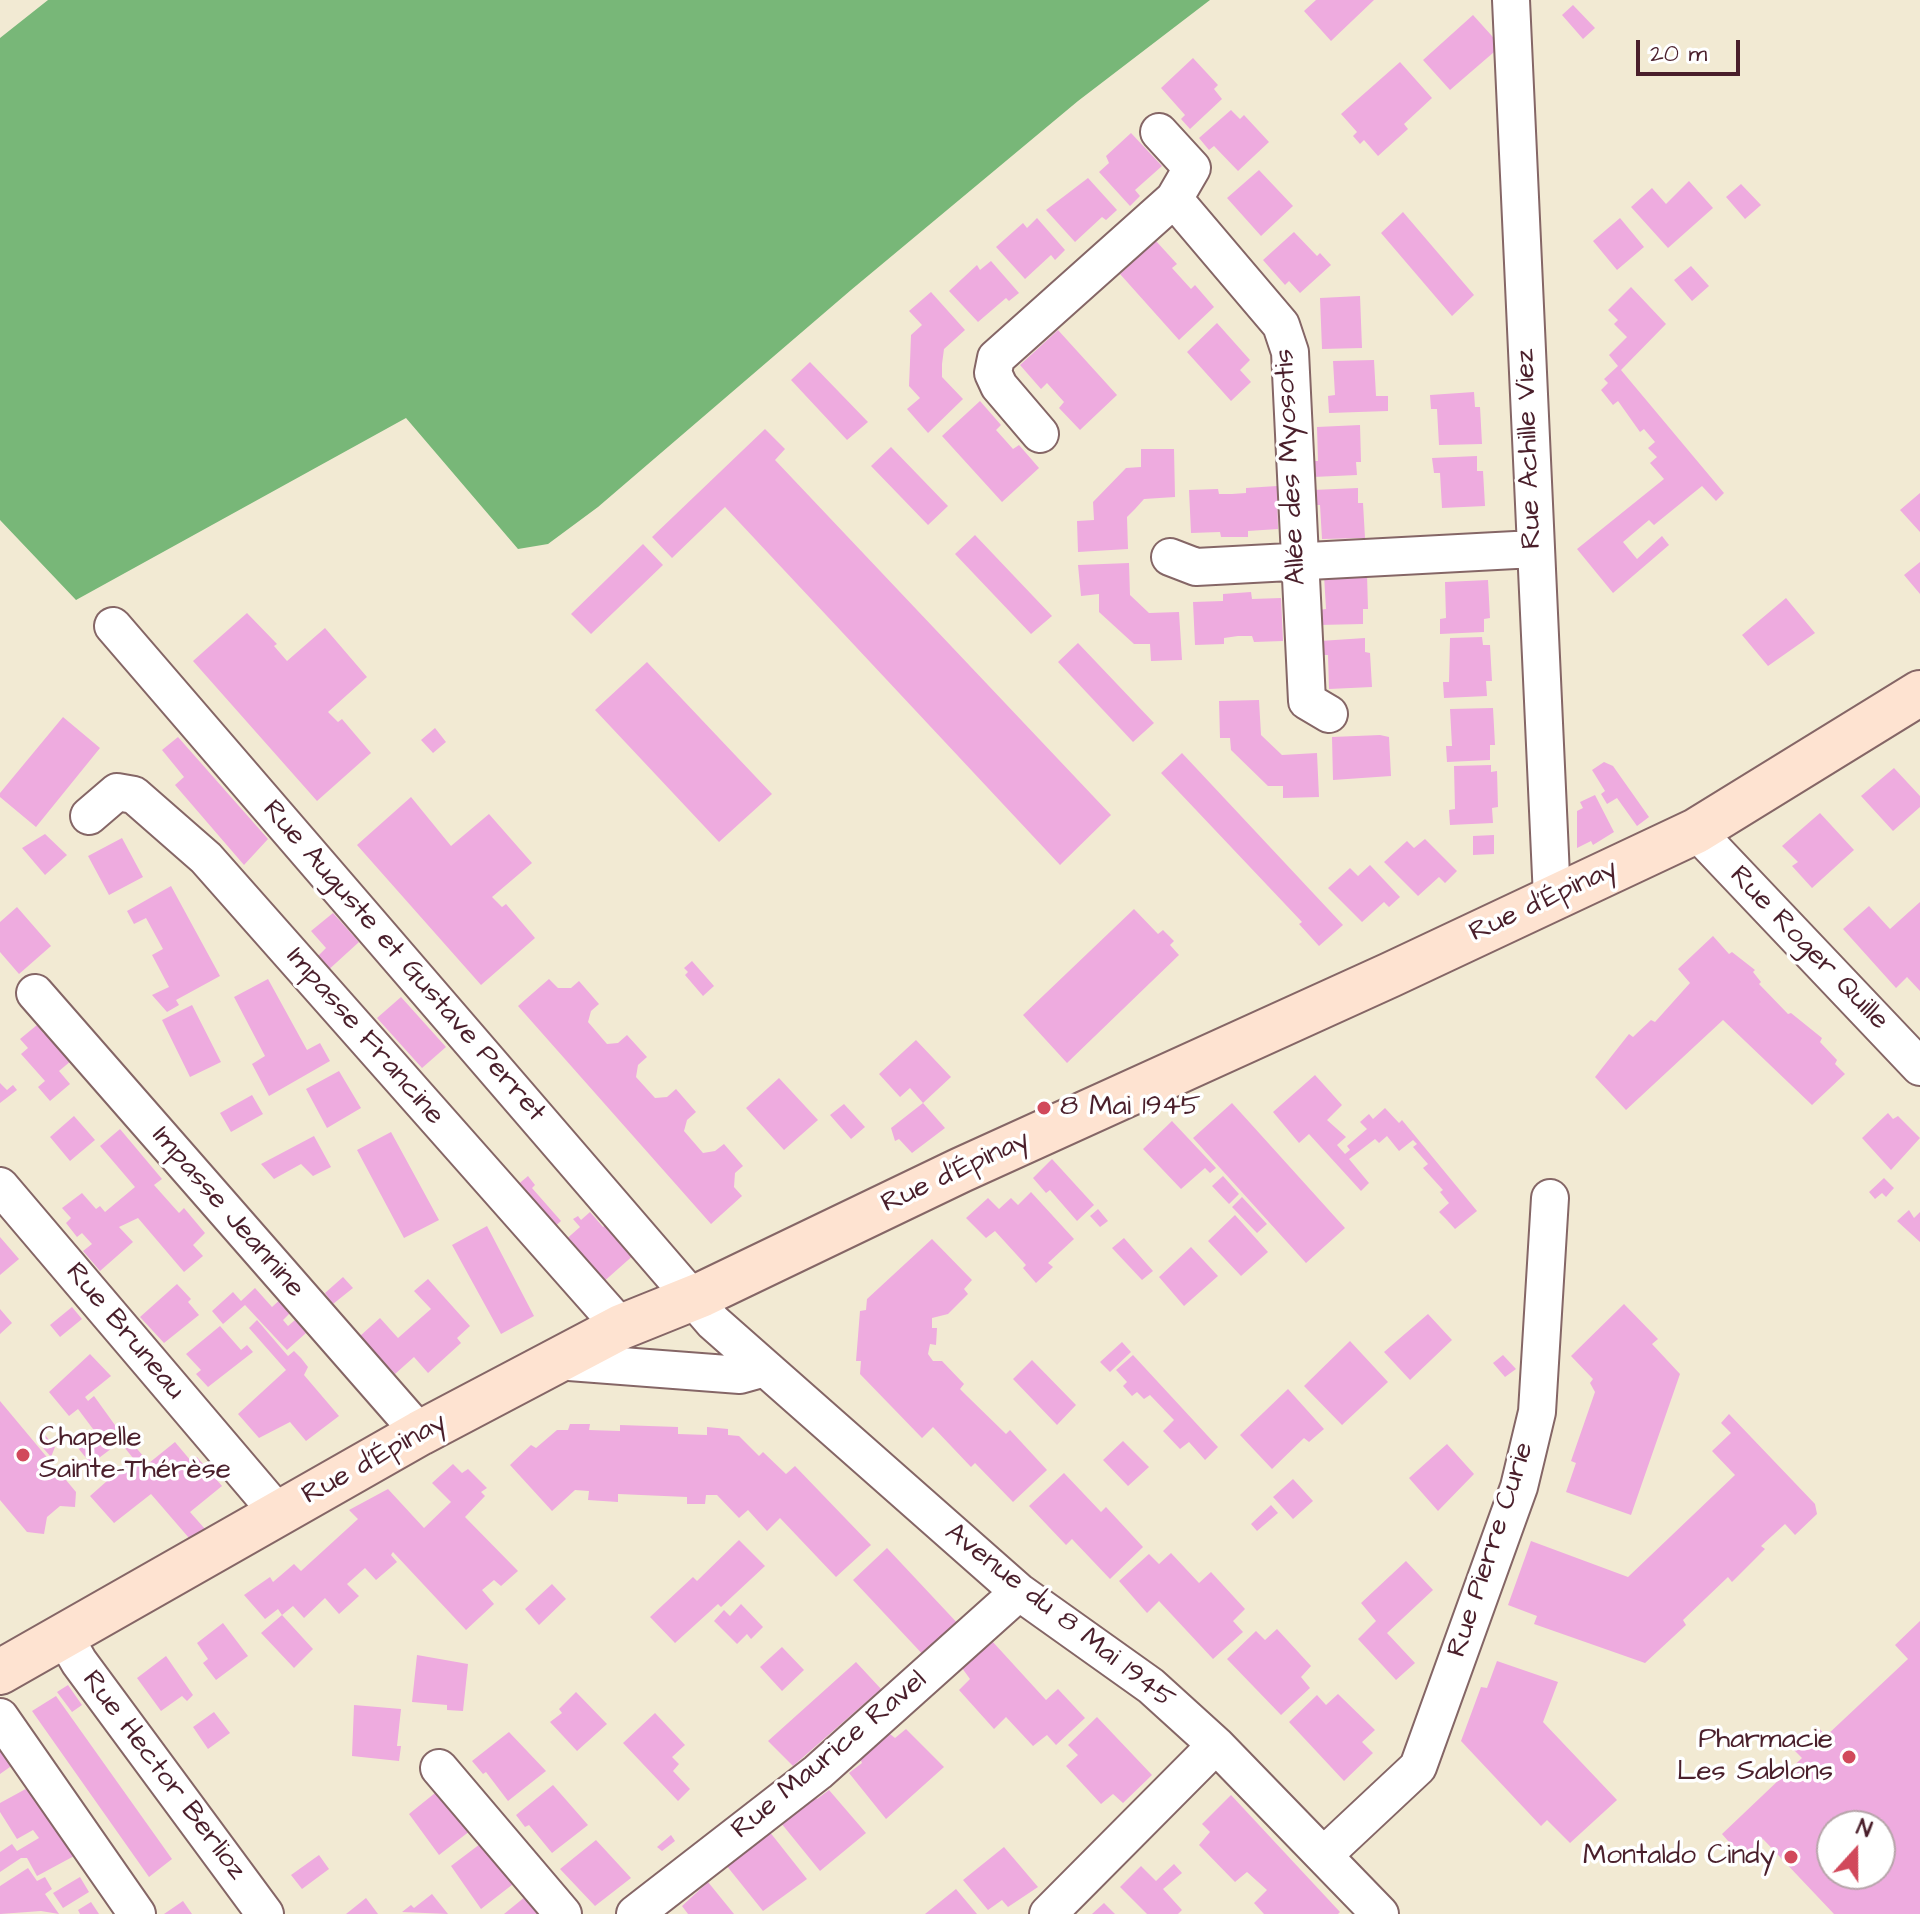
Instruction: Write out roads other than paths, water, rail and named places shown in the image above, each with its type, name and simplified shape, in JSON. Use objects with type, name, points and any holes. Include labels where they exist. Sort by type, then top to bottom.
[{"type":"main road","name":"Rue d'Épinay","points":[[0,1672],[420,1433],[621,1327],[693,1298],[961,1170],[1696,831],[1920,693]]},
{"type":"street","name":"Rue Achille Viez","points":[[1511,0],[1552,898]]},
{"type":"street","points":[[1040,434],[999,386],[993,373],[996,358],[1174,199],[1192,168],[1159,132]]},
{"type":"street","name":"Allée des Myosotis","points":[[1174,199],[1281,325],[1290,352],[1297,562],[1307,701],[1329,714]]},
{"type":"street","points":[[1170,557],[1196,567],[1534,549]]},
{"type":"street","name":"Rue Auguste et Gustave Perret","points":[[113,626],[693,1298]]},
{"type":"street","name":"Impasse Francine","points":[[89,816],[117,792],[134,795],[206,858],[621,1327]]},
{"type":"street","name":"Rue Roger Quille","points":[[1696,831],[1920,1067]]},
{"type":"street","name":"Impasse Jeannine","points":[[35,993],[420,1433]]},
{"type":"street","name":"Rue Bruneau","points":[[0,1186],[279,1514]]},
{"type":"street","name":"Rue Pierre Curie","points":[[1324,1855],[1418,1767],[1519,1487],[1537,1412],[1550,1198]]},
{"type":"street","name":"Avenue du 8 Mai 1945","points":[[693,1298],[713,1322],[1019,1592],[1151,1686],[1216,1745],[1380,1914]]},
{"type":"street","points":[[556,1361],[740,1375],[765,1368]]},
{"type":"street","name":"Rue Maurice Ravel","points":[[635,1914],[818,1772],[1019,1592]]},
{"type":"street","name":"Rue Hector Berlioz","points":[[64,1636],[79,1662],[265,1914]]},
{"type":"street","points":[[0,1717],[137,1914]]},
{"type":"street","points":[[1048,1914],[1216,1745]]},
{"type":"street","points":[[439,1768],[563,1914]]},
{"type":"place","name":"8 Mai 1945","points":[[1044,1108]]},
{"type":"place","name":"Chapelle Sainte-Thérèse","points":[[23,1455]]},
{"type":"place","name":"Pharmacie Les Sablons","points":[[1849,1757]]},
{"type":"place","name":"Montaldo Cindy","points":[[1791,1857]]}]
